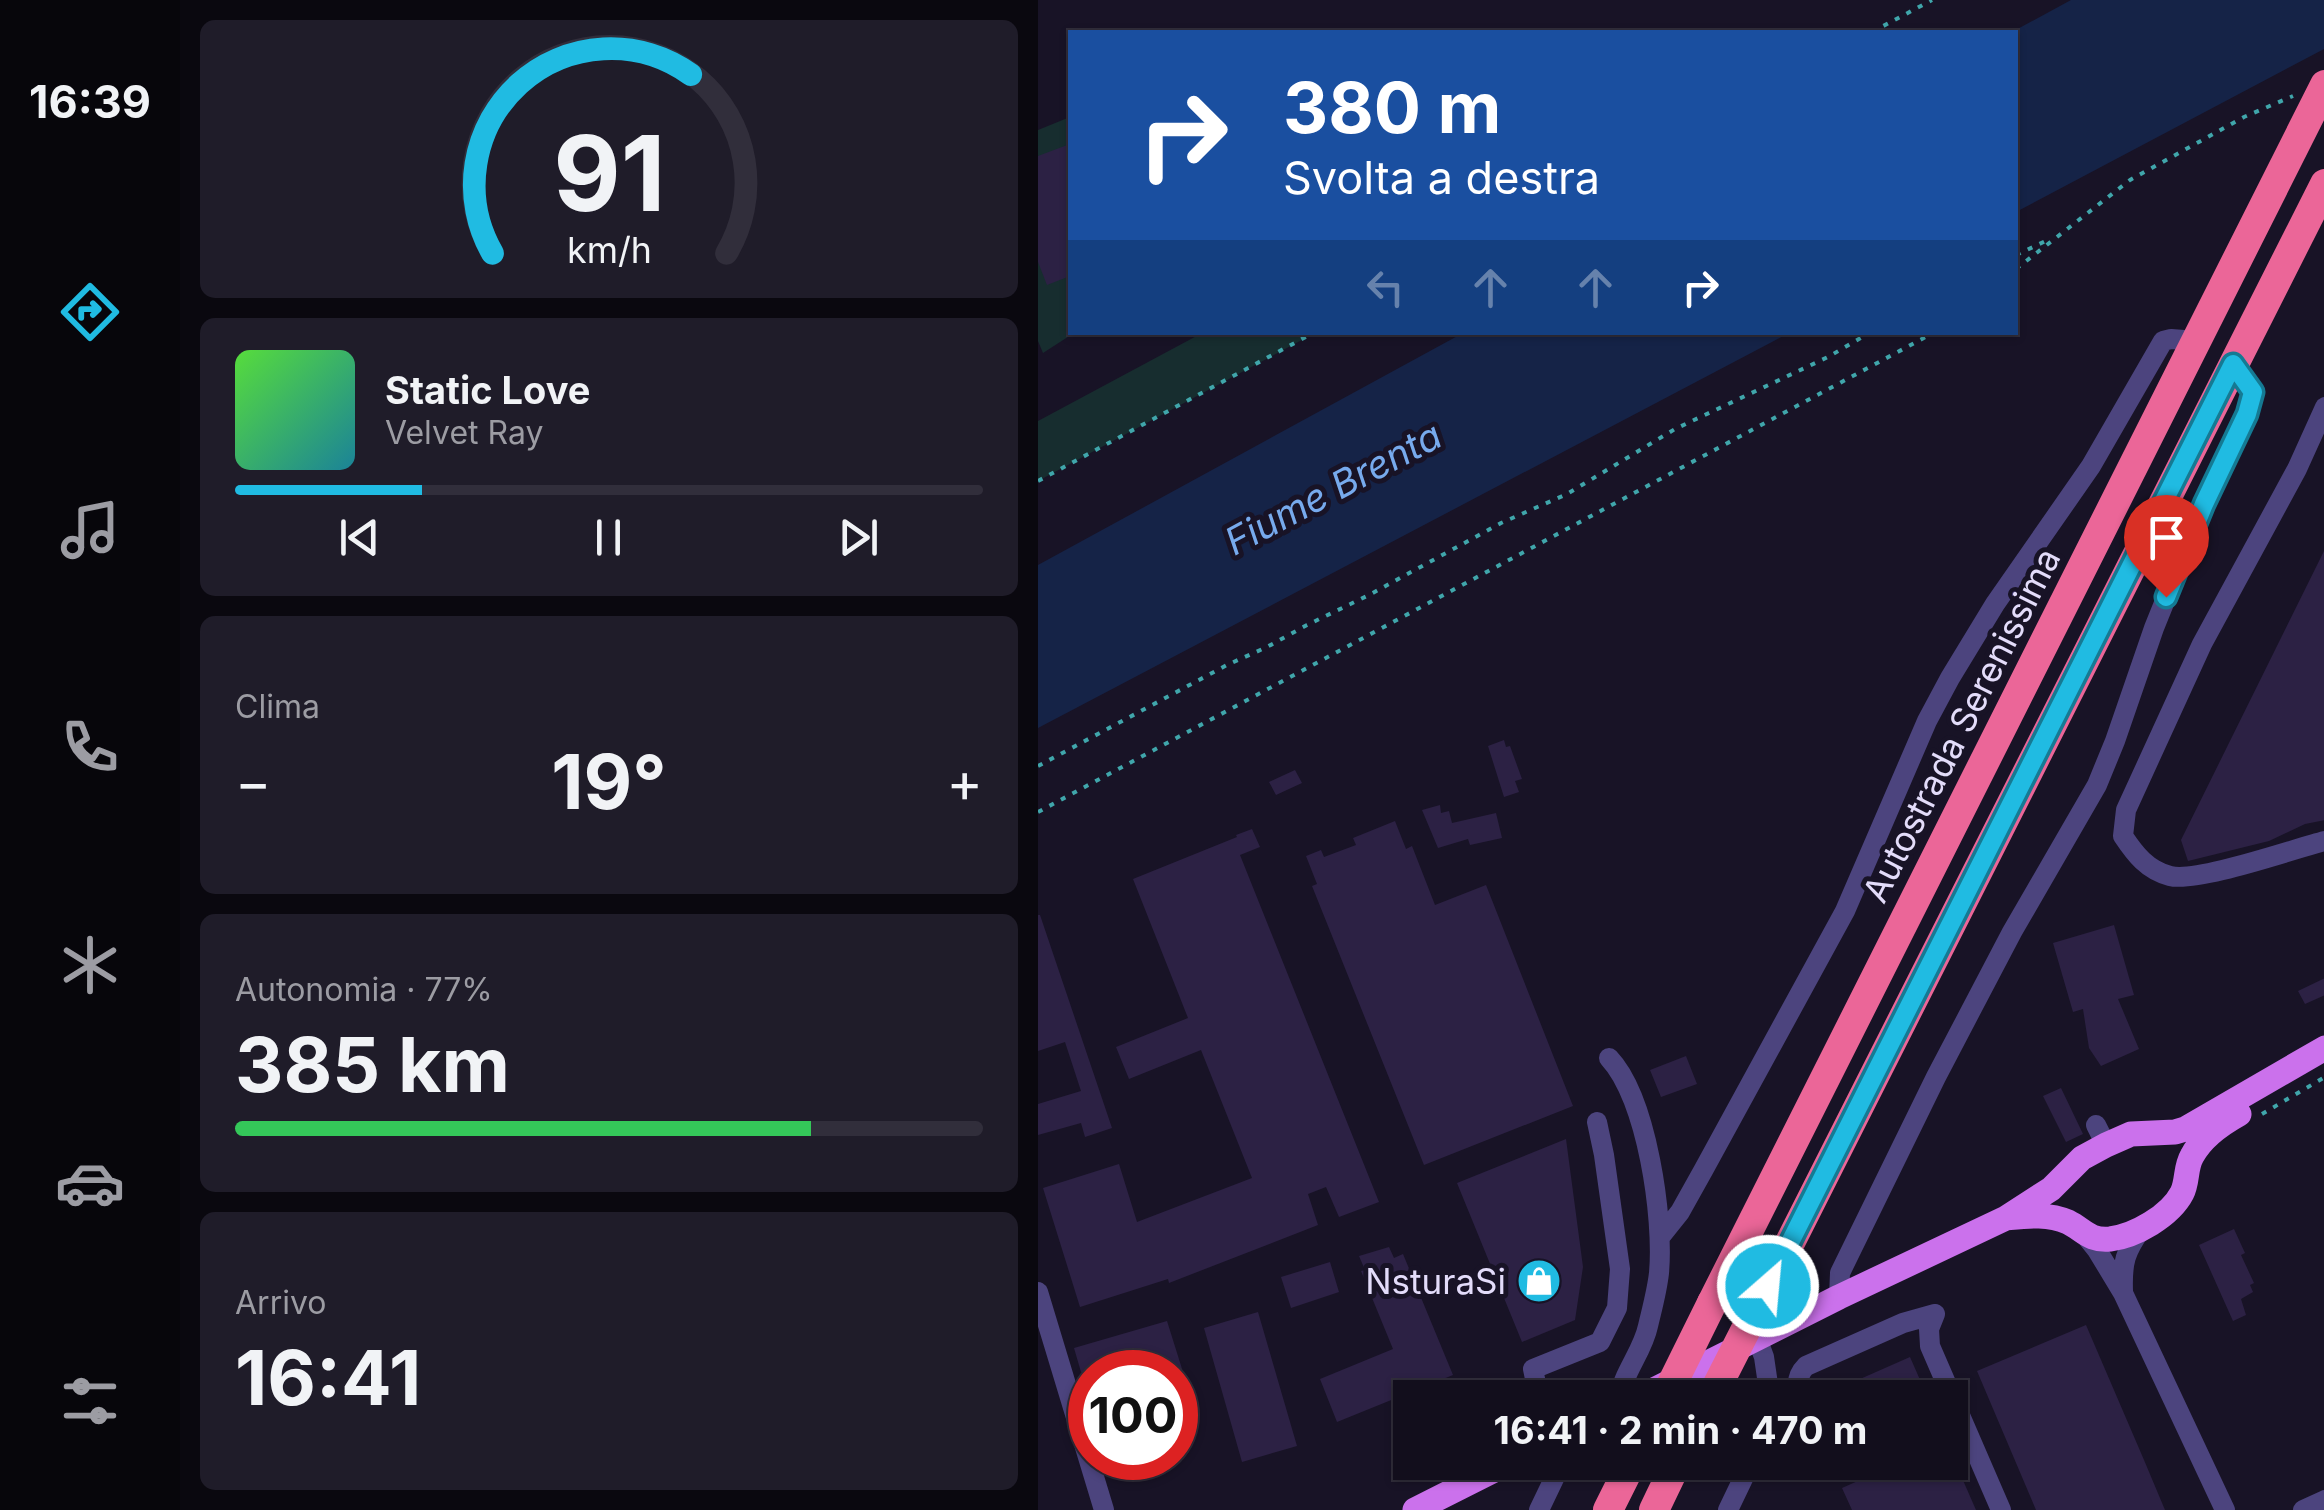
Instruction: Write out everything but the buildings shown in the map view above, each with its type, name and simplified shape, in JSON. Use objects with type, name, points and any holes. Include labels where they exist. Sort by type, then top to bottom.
[{"type":"highway","name":"Autostrada Serenissima","points":[[1674,1380],[2324,85]]},
{"type":"highway","points":[[1719,1380],[2324,184]]},
{"type":"highway","points":[[1608,1510],[1624,1480]]},
{"type":"highway","points":[[1654,1510],[1669,1480]]},
{"type":"main road","points":[[1673,1380],[2006,1218],[2052,1189],[2101,1135],[2185,1129],[2324,1048]]},
{"type":"main road","points":[[2006,1218],[2040,1216],[2110,1239],[2142,1228],[2174,1204],[2185,1184],[2192,1156],[2214,1131],[2324,1066]]},
{"type":"main road","points":[[2153,1133],[2170,1141],[2186,1170]]},
{"type":"main road","points":[[2069,1171],[2060,1198],[2062,1212],[2077,1229]]},
{"type":"main road","points":[[1416,1510],[1475,1480]]},
{"type":"street","points":[[1660,1237],[1688,1198],[1846,911],[1926,721],[1950,678],[2090,466],[2163,341],[2197,340]]},
{"type":"street","points":[[1840,1296],[1840,1273],[1936,1077],[2012,932],[2097,785],[2116,741],[2154,628],[2204,504],[2247,414],[2253,392],[2233,364]]},
{"type":"street","points":[[2324,408],[2296,469],[2202,644],[2126,810],[2122,836],[2139,860],[2170,876],[2194,877],[2324,841]]},
{"type":"street","points":[[1608,1058],[1624,1077],[1638,1115],[1656,1186],[1660,1237],[1659,1276],[1647,1332],[1625,1380]]},
{"type":"street","points":[[1535,1380],[1533,1369],[1600,1342],[1617,1308],[1620,1269],[1597,1122]]},
{"type":"street","points":[[2123,1294],[2123,1259],[2142,1228]]},
{"type":"street","points":[[2077,1229],[2097,1250],[2123,1294],[2225,1510]]},
{"type":"street","points":[[1038,1292],[1104,1510]]},
{"type":"street","points":[[1798,1380],[1806,1366],[1903,1323],[1935,1314],[1929,1329],[1930,1346],[1945,1380]]},
{"type":"street","points":[[1756,1338],[1767,1380]]},
{"type":"street","points":[[1968,1433],[2002,1510]]},
{"type":"street","points":[[1539,1510],[1553,1480]]},
{"type":"street","points":[[1728,1510],[1742,1480]]},
{"type":"street","points":[[2303,1510],[2324,1500]]},
{"type":"path","points":[[1876,30],[1932,0]]},
{"type":"path","points":[[2018,267],[2130,180],[2244,117],[2292,96]]},
{"type":"path","points":[[2018,254],[2059,235]]},
{"type":"path","points":[[1038,481],[1309,335]]},
{"type":"path","points":[[1038,766],[1501,523],[1567,494],[1676,429],[1866,335]]},
{"type":"path","points":[[1038,812],[1930,335]]},
{"type":"path","points":[[2250,1120],[2324,1078]]},
{"type":"green space","points":[[1068,118],[1071,335],[1043,353],[1038,341],[1038,130]]},
{"type":"green space","points":[[1198,335],[1311,335],[1038,481],[1038,421]]},
{"type":"water","points":[[2071,0],[2324,0],[2324,49],[2018,211],[2016,30]]},
{"type":"water","name":"Fiume Brenta","points":[[1459,335],[1785,335],[1038,728],[1038,565]]},
{"type":"place","name":"NsturaSi","points":[[1539,1281]]},
{"type":"route","points":[[1768,1286],[2233,364],[2253,392],[2247,414],[2166,597]]}]
